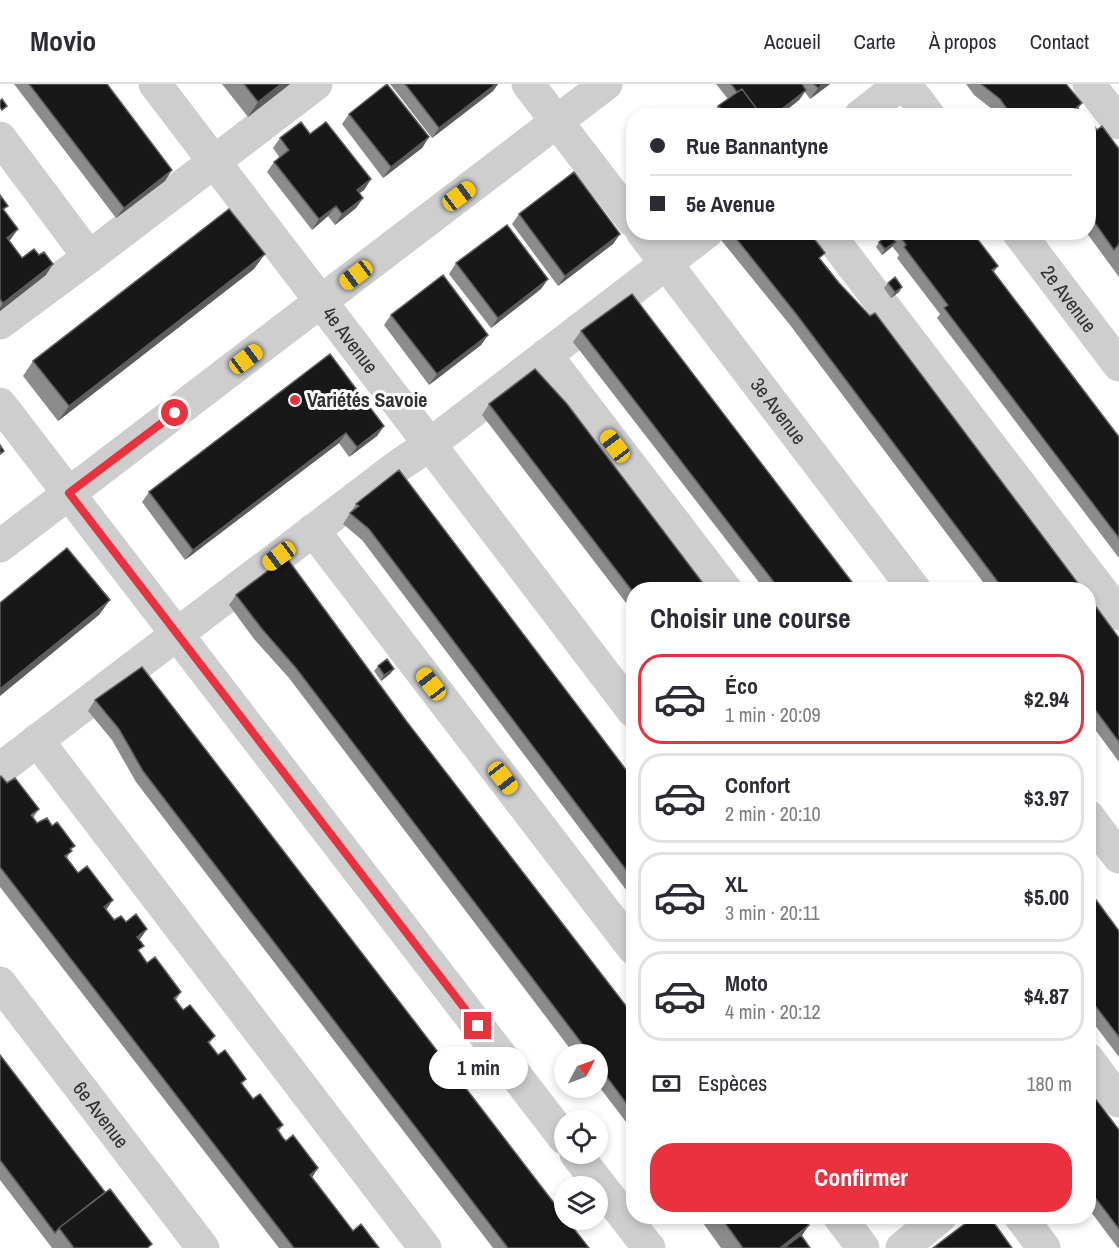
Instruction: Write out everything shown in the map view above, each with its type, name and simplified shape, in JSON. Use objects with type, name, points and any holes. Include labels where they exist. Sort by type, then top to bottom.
[{"type":"street","name":"4e Avenue","points":[[155,84],[626,702]]},
{"type":"street","points":[[0,323],[316,84]]},
{"type":"street","points":[[528,84],[626,212]]},
{"type":"street","points":[[0,546],[606,84]]},
{"type":"street","points":[[871,108],[903,84],[922,108]]},
{"type":"street","points":[[1089,84],[1119,123]]},
{"type":"street","points":[[0,138],[89,257]]},
{"type":"street","name":"3e Avenue","points":[[648,240],[909,582]]},
{"type":"street","points":[[0,769],[176,633],[398,465],[429,445],[697,240]]},
{"type":"street","points":[[833,240],[1095,582]]},
{"type":"street","name":"2e Avenue","points":[[1024,240],[1119,365]]},
{"type":"street","points":[[546,355],[720,582]]},
{"type":"street","points":[[0,404],[554,1125]]},
{"type":"street","points":[[314,530],[626,939]]},
{"type":"street","points":[[1096,584],[1119,614]]},
{"type":"street","points":[[37,740],[425,1248]]},
{"type":"street","points":[[1096,827],[1119,857]]},
{"type":"street","name":"6e Avenue","points":[[0,983],[203,1248]]},
{"type":"street","points":[[1096,1070],[1119,1101]]},
{"type":"street","points":[[584,1164],[626,1218]]},
{"type":"street","points":[[630,1224],[649,1248]]},
{"type":"street","points":[[845,1224],[863,1248]]},
{"type":"street","points":[[902,1248],[931,1224]]},
{"type":"street","points":[[1026,1224],[1044,1248]]},
{"type":"building","points":[[29,84],[107,84],[172,170],[124,208]]},
{"type":"building","points":[[244,84],[281,84],[258,102]]},
{"type":"building","points":[[387,84],[429,137],[391,167],[349,114]]},
{"type":"building","points":[[405,84],[496,84],[439,128]]},
{"type":"building","points":[[731,84],[802,84],[806,90],[783,108],[756,108],[742,89],[737,92]]},
{"type":"building","points":[[981,84],[1066,84],[1082,103],[1078,108],[1006,108],[1000,99]]},
{"type":"building","points":[[742,89],[756,108],[720,108],[718,106]]},
{"type":"building","points":[[2,99],[7,106],[2,110],[0,101]]},
{"type":"building","points":[[301,122],[310,134],[326,122],[371,179],[357,190],[363,198],[342,214],[336,206],[319,219],[274,162],[289,150],[280,138]]},
{"type":"building","points":[[1102,126],[1119,149],[1119,244],[1114,250],[1096,224],[1096,129]]},
{"type":"building","points":[[574,172],[620,234],[565,276],[519,214]]},
{"type":"building","points":[[0,195],[8,206],[3,209],[18,229],[7,238],[22,258],[34,249],[39,255],[44,252],[53,264],[3,303],[0,299]]},
{"type":"building","points":[[229,209],[265,254],[69,406],[33,361]]},
{"type":"building","points":[[507,225],[548,279],[498,318],[456,263]]},
{"type":"building","points":[[737,240],[815,240],[825,253],[819,258],[870,316],[875,313],[1077,582],[998,582],[797,315]]},
{"type":"building","points":[[894,240],[896,242],[885,249],[879,242]]},
{"type":"building","points":[[903,240],[978,240],[998,266],[992,270],[1119,437],[1119,538],[944,308],[948,305],[904,247],[906,245]]},
{"type":"building","points":[[443,275],[488,335],[437,374],[391,315]]},
{"type":"building","points":[[895,277],[902,287],[895,292],[888,283]]},
{"type":"building","points":[[632,294],[852,582],[774,582],[581,331]]},
{"type":"building","points":[[330,354],[384,426],[357,447],[346,433],[193,550],[149,492]]},
{"type":"building","points":[[535,369],[567,404],[702,582],[626,583],[489,404]]},
{"type":"building","points":[[399,470],[626,770],[626,870],[369,529],[350,513],[359,506],[356,504]]},
{"type":"building","points":[[67,548],[110,600],[0,689],[0,603]]},
{"type":"building","points":[[286,557],[407,722],[626,1006],[626,1103],[608,1079],[608,1044],[582,1044],[296,668],[236,595]]},
{"type":"building","points":[[1096,607],[1119,638],[1119,742],[1096,711]]},
{"type":"building","points":[[387,659],[394,669],[384,675],[378,666]]},
{"type":"building","points":[[142,667],[554,1203],[554,1230],[575,1230],[589,1248],[508,1248],[143,771],[119,729],[95,700]]},
{"type":"building","points":[[1,776],[7,783],[15,778],[39,809],[31,815],[37,823],[47,818],[52,826],[57,822],[75,846],[65,856],[78,873],[87,866],[113,900],[104,907],[114,920],[121,916],[126,922],[136,914],[147,929],[137,937],[144,946],[138,950],[147,963],[155,957],[181,992],[174,998],[183,1010],[190,1005],[215,1036],[208,1042],[218,1055],[225,1050],[246,1079],[241,1083],[253,1099],[260,1094],[283,1125],[277,1129],[283,1138],[286,1141],[293,1135],[318,1168],[310,1175],[353,1231],[361,1224],[379,1248],[294,1248],[0,867]]},
{"type":"building","points":[[1096,900],[1119,931],[1119,1037],[1096,1007]]},
{"type":"building","points":[[0,1055],[105,1192],[55,1233],[0,1160]]},
{"type":"building","points":[[1096,1100],[1119,1130],[1119,1229],[1096,1199]]},
{"type":"building","points":[[110,1189],[152,1244],[147,1248],[74,1248],[59,1228]]},
{"type":"building","points":[[726,1224],[809,1225],[780,1248],[743,1248]]},
{"type":"building","points":[[964,1224],[995,1224],[1012,1248],[933,1248]]},
{"type":"building","points":[[801,1235],[810,1248],[784,1248]]},
{"type":"place","name":"Variétés Savoie","points":[[295,400]]},
{"type":"route","points":[[175,413],[69,493],[478,1026]]}]
